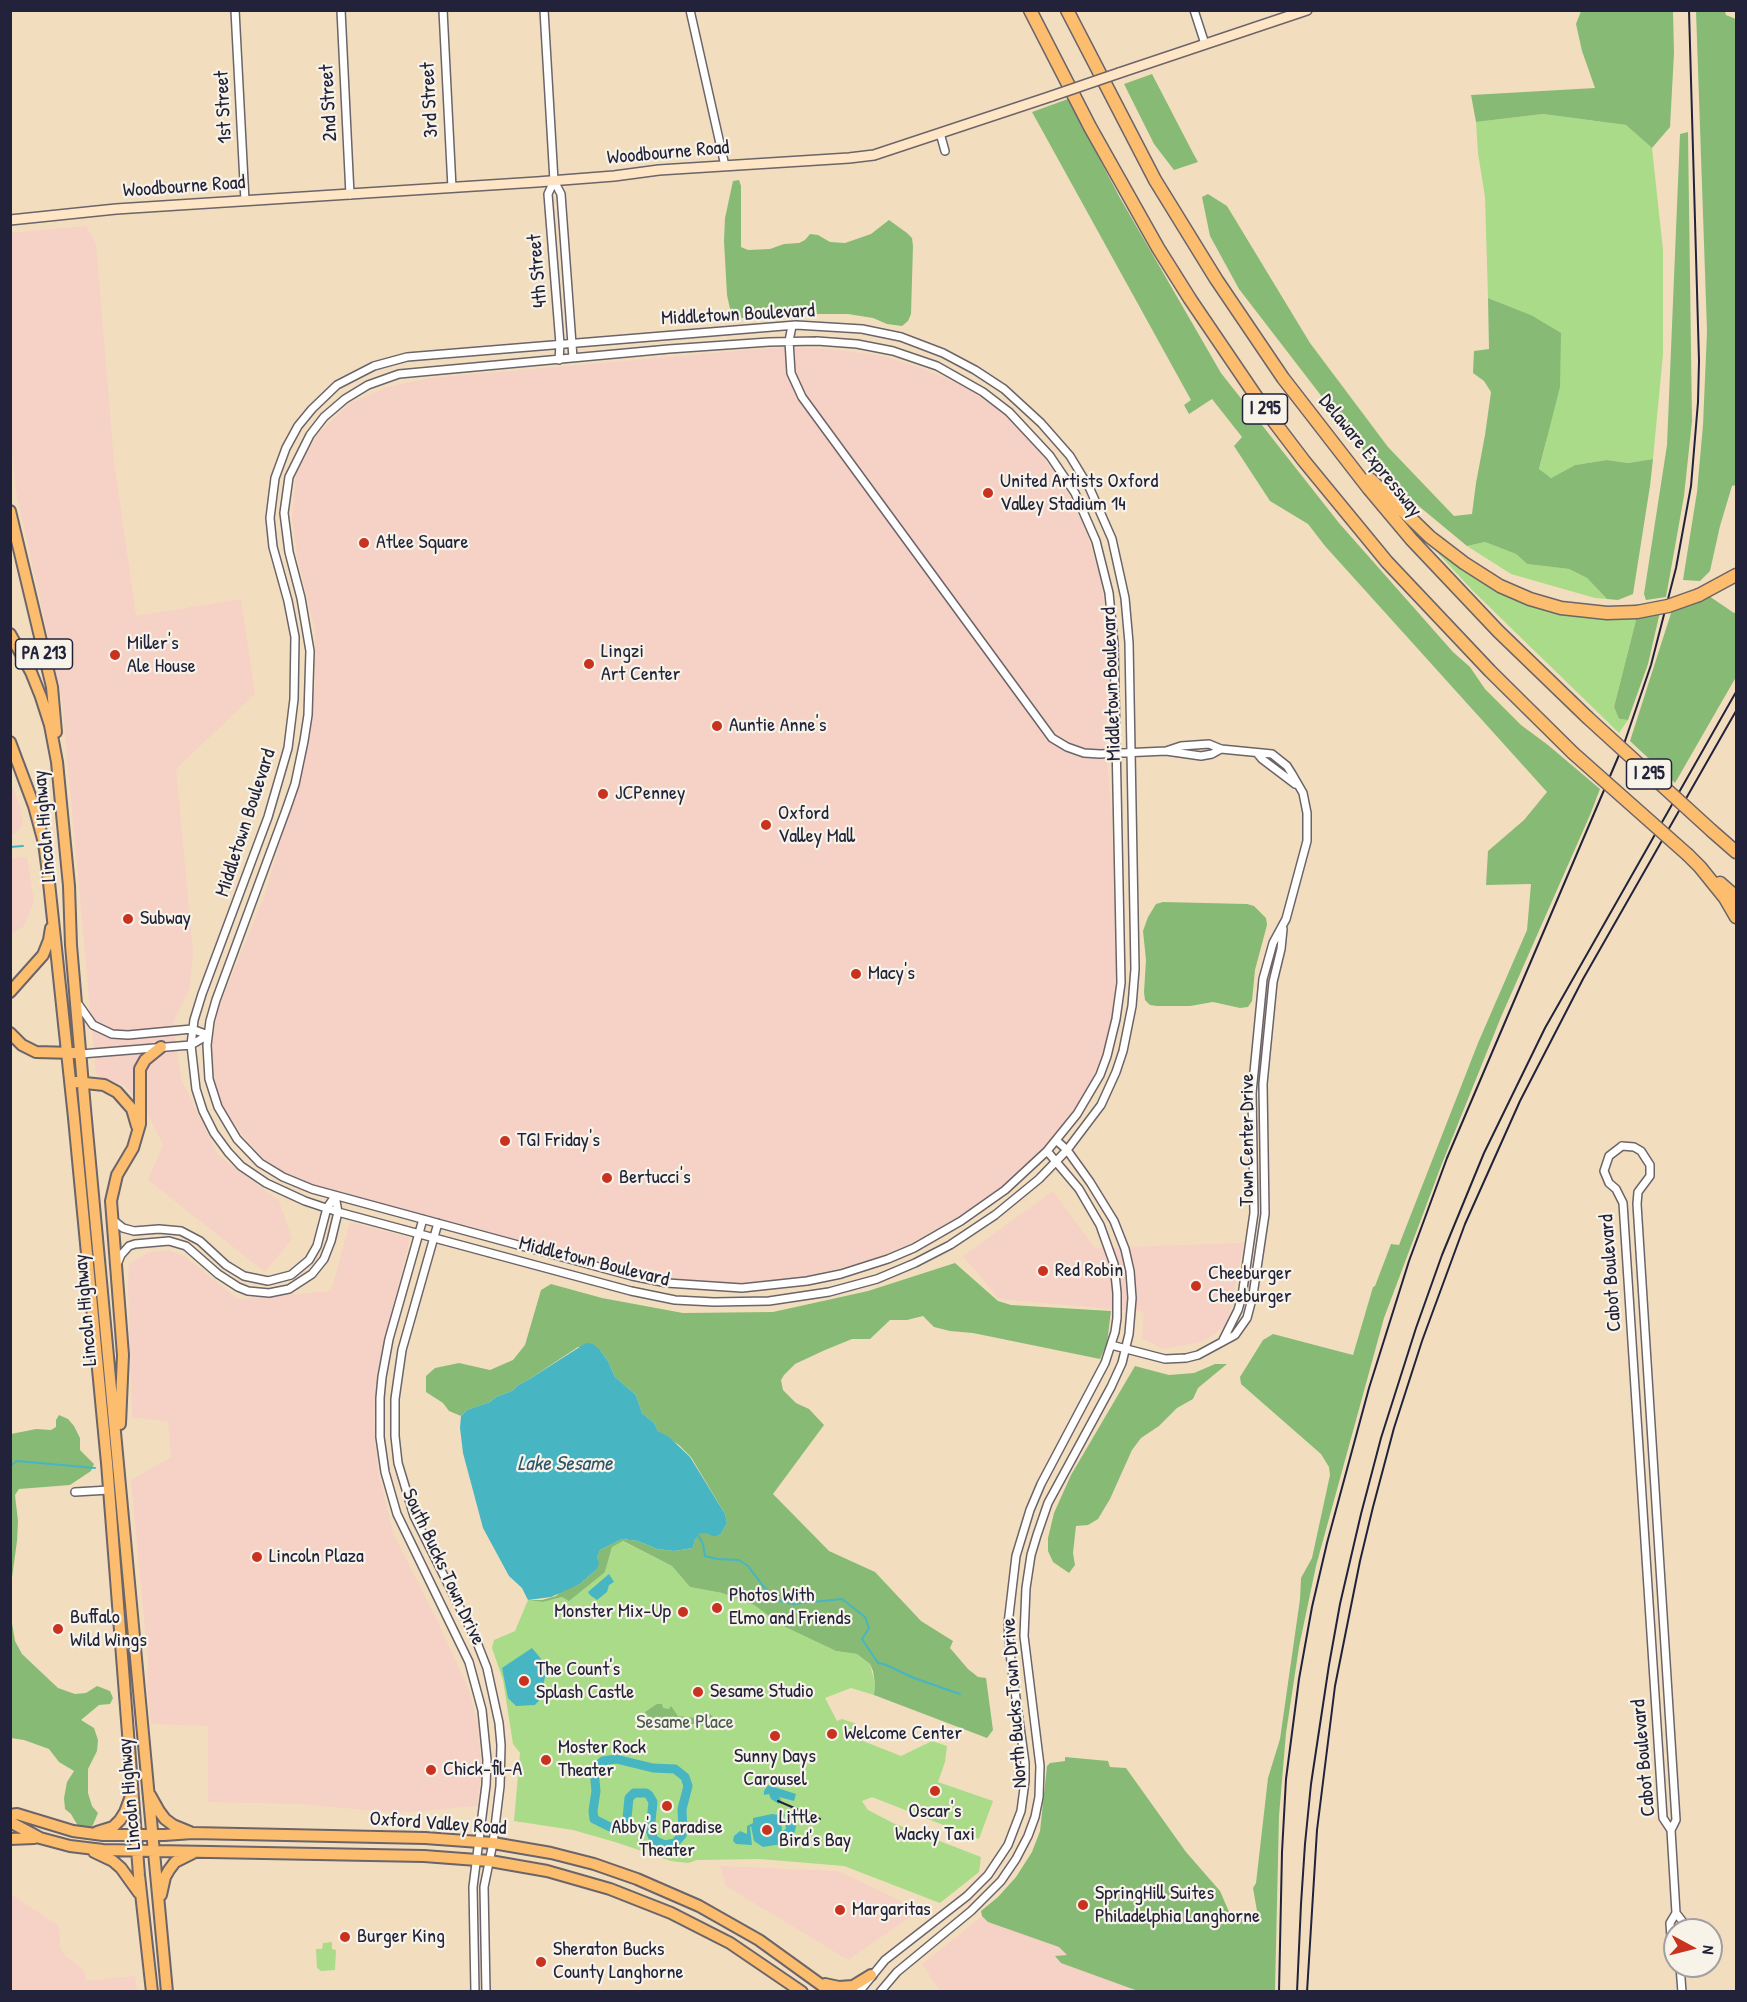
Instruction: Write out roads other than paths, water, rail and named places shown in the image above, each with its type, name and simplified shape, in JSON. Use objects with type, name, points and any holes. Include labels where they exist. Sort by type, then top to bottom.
[{"type":"highway","name":"I 295","points":[[1030,10],[1095,136],[1158,248],[1266,411],[1304,461],[1387,562],[1490,671],[1573,753],[1700,867],[1737,897]]},
{"type":"highway","name":"Delaware Expressway","points":[[1067,10],[1131,136],[1182,224],[1249,329],[1369,489],[1445,576],[1498,631],[1587,717],[1737,852]]},
{"type":"highway","points":[[1325,433],[1424,532],[1491,581],[1530,599],[1561,608],[1607,613],[1637,612],[1668,606],[1699,595],[1737,575]]},
{"type":"highway","points":[[1700,867],[1737,917]]},
{"type":"main road","name":"Woodbourne Road","points":[[10,220],[116,209],[554,181],[658,170],[837,160],[874,155],[1307,10]]},
{"type":"main road","name":"PA 213","points":[[10,511],[52,687],[57,762]]},
{"type":"main road","name":"Lincoln Highway","points":[[10,634],[26,660],[39,690],[50,725],[57,762],[69,886],[113,1466],[109,1490],[132,1790],[152,1992]]},
{"type":"main road","name":"Lincoln Highway","points":[[10,742],[27,784],[40,828],[53,913],[148,1788],[167,1992]]},
{"type":"main road","points":[[10,992],[43,955],[49,940],[53,913]]},
{"type":"main road","points":[[10,1033],[22,1046],[36,1052],[81,1054]]},
{"type":"main road","points":[[113,1466],[123,1355],[111,1201],[114,1185],[122,1165],[133,1148],[141,1117],[140,1069],[145,1060],[161,1047]]},
{"type":"main road","points":[[70,1081],[104,1085],[123,1097],[135,1115],[136,1136]]},
{"type":"main road","points":[[148,1788],[154,1803],[165,1819],[182,1830],[193,1833]]},
{"type":"main road","points":[[87,1833],[105,1831],[113,1827],[125,1812],[132,1790]]},
{"type":"main road","name":"Oxford Valley Road","points":[[10,1815],[17,1814],[59,1828],[87,1833],[416,1838],[493,1843],[573,1858],[616,1871],[699,1906],[739,1928],[831,1992]]},
{"type":"main road","name":"Oxford Valley Road","points":[[10,1822],[40,1838],[86,1848],[396,1855],[490,1861],[568,1876],[651,1904],[687,1920],[730,1943],[802,1992]]},
{"type":"main road","points":[[10,1839],[40,1838]]},
{"type":"main road","points":[[86,1848],[122,1868],[142,1899]]},
{"type":"main road","points":[[158,1910],[162,1885],[169,1869],[183,1857],[197,1851]]},
{"type":"main road","points":[[819,1982],[831,1986],[847,1987],[871,1975]]},
{"type":"street","name":"1st Street","points":[[236,10],[245,201]]},
{"type":"street","name":"2nd Street","points":[[340,10],[350,195]]},
{"type":"street","name":"3rd Street","points":[[443,10],[452,188]]},
{"type":"street","name":"4th Street","points":[[544,10],[554,181],[561,194],[573,358]]},
{"type":"street","points":[[690,10],[725,166]]},
{"type":"street","points":[[1194,10],[1205,44]]},
{"type":"street","points":[[940,133],[945,151]]},
{"type":"street","name":"4th Street","points":[[554,181],[548,194],[560,344],[559,360]]},
{"type":"street","name":"Middletown Boulevard","points":[[792,326],[873,331],[901,337],[944,353],[1004,389],[1041,423],[1070,456],[1098,506],[1112,539],[1118,560],[1128,621],[1135,969],[1132,1006],[1123,1051],[1109,1088],[1092,1117],[1067,1150],[1039,1179],[996,1215],[950,1245],[877,1279],[804,1297],[769,1301],[714,1302],[675,1300],[647,1295],[338,1212],[290,1195],[266,1183],[248,1171],[228,1152],[214,1133],[203,1112],[196,1089],[191,1045],[192,1029],[202,994],[278,789],[288,748],[294,699],[295,637],[273,547],[270,518],[275,478],[292,434],[312,409],[337,385],[374,366],[407,357],[792,326]]},
{"type":"street","name":"Town Center Drive","points":[[792,326],[789,341],[791,373],[802,397],[1052,738],[1077,751],[1100,754],[1166,751],[1201,756],[1221,749],[1265,752],[1278,758],[1287,766],[1306,805],[1308,832],[1283,927],[1273,943],[1266,967],[1252,1093],[1254,1213],[1244,1285],[1238,1310],[1222,1342],[1198,1355],[1165,1359],[1112,1345]]},
{"type":"street","name":"Middletown Boulevard","points":[[817,341],[877,347],[937,366],[983,392],[1028,431],[1050,456],[1075,494],[1096,541],[1103,564],[1112,613],[1114,644],[1120,996],[1112,1037],[1100,1074],[1077,1114],[1047,1151],[990,1202],[914,1248],[888,1259],[841,1274],[772,1286],[725,1288],[658,1282],[335,1196],[283,1177],[260,1163],[237,1139],[213,1094],[207,1054],[208,1035],[216,1000],[295,784],[308,715],[310,651],[301,598],[288,552],[284,513],[289,477],[303,447],[319,423],[338,404],[354,392],[381,379],[419,371],[573,358],[669,349],[817,341]]},
{"type":"street","points":[[76,998],[82,1012],[93,1025],[112,1034],[128,1035],[192,1029],[208,1035]]},
{"type":"street","points":[[81,1054],[191,1045],[208,1035]]},
{"type":"street","name":"North Bucks Town Drive","points":[[880,1992],[897,1972],[992,1891],[1016,1859],[1035,1817],[1040,1777],[1024,1636],[1026,1588],[1032,1555],[1048,1503],[1112,1387],[1126,1349],[1132,1298],[1130,1271],[1125,1250],[1105,1206],[1067,1150],[1056,1140]]},
{"type":"street","name":"Cabot Boulevard","points":[[1671,1830],[1663,1818],[1623,1203],[1616,1189],[1609,1183],[1604,1171],[1606,1161],[1612,1152],[1627,1146],[1641,1151],[1650,1165],[1650,1176],[1638,1192],[1636,1204],[1676,1820],[1671,1830],[1676,1913],[1673,1918]]},
{"type":"street","name":"North Bucks Town Drive","points":[[859,1992],[871,1975],[894,1953],[978,1885],[996,1864],[1017,1827],[1021,1811],[1026,1775],[1008,1624],[1016,1556],[1029,1510],[1094,1387],[1112,1345],[1116,1325],[1117,1293],[1110,1251],[1100,1225],[1079,1190],[1047,1151]]},
{"type":"street","points":[[111,1218],[123,1228],[134,1231],[159,1229],[181,1231],[200,1241],[226,1265],[244,1276],[268,1281],[291,1275],[309,1260],[316,1246],[327,1208],[335,1196]]},
{"type":"street","points":[[116,1269],[121,1255],[129,1246],[169,1241],[186,1246],[218,1274],[238,1287],[260,1293],[279,1292],[297,1285],[318,1267],[328,1251],[338,1212],[335,1196]]},
{"type":"street","name":"South Bucks Town Drive","points":[[423,1219],[389,1340],[382,1377],[379,1412],[380,1437],[385,1472],[397,1514],[466,1654],[478,1692],[485,1732],[486,1785],[473,1887],[475,1992]]},
{"type":"street","name":"South Bucks Town Drive","points":[[438,1223],[402,1350],[395,1399],[395,1436],[398,1463],[414,1515],[476,1640],[491,1686],[499,1723],[500,1786],[493,1843],[484,1887],[486,1992]]},
{"type":"street","points":[[75,1492],[109,1490]]},
{"type":"street","name":"Cabot Boulevard","points":[[1676,1913],[1680,1918]]},
{"type":"water","name":"Lake Sesame","points":[[586,1343],[593,1344],[600,1350],[615,1377],[636,1395],[642,1413],[654,1423],[658,1431],[669,1437],[690,1457],[725,1514],[727,1523],[721,1534],[711,1536],[707,1533],[699,1534],[693,1548],[674,1551],[657,1549],[638,1541],[622,1539],[600,1550],[597,1569],[580,1584],[551,1597],[528,1600],[522,1588],[509,1576],[483,1528],[463,1453],[461,1416],[467,1410],[512,1391]]},
{"type":"water","points":[[609,1574],[614,1582],[597,1600],[588,1592]]},
{"type":"water","name":"The Count's Splash Castle","points":[[532,1648],[547,1666],[541,1698],[535,1705],[516,1706],[508,1698],[502,1668]]},
{"type":"water","points":[[768,1785],[796,1794],[794,1801],[779,1797],[781,1800],[779,1804],[771,1799],[769,1794],[764,1795]]},
{"type":"water","name":"Little Bird's Bay","points":[[784,1813],[785,1816],[781,1819],[782,1831],[786,1829],[785,1821],[788,1818],[794,1819],[797,1823],[792,1842],[787,1841],[784,1835],[781,1844],[763,1847],[754,1841],[751,1826],[752,1845],[736,1844],[733,1841],[734,1836],[740,1831],[747,1834],[747,1826],[753,1823],[753,1818]]},
{"type":"waterway","points":[[10,847],[23,846]]},
{"type":"waterway","points":[[10,1466],[17,1461],[95,1468]]},
{"type":"waterway","points":[[698,1535],[703,1544],[705,1556],[739,1560],[748,1566],[763,1586],[780,1601],[793,1604],[842,1599],[865,1617],[869,1628],[862,1639],[878,1663],[960,1694]]},
{"type":"waterway","points":[[616,1759],[653,1768],[675,1769],[685,1777],[688,1786],[682,1809],[683,1830],[675,1843],[665,1845],[654,1840],[650,1830],[653,1802],[646,1793],[634,1793],[629,1798],[627,1818],[623,1826],[610,1827],[594,1819],[596,1791],[594,1771],[603,1761],[616,1759]]},
{"type":"railway","points":[[1279,1992],[1286,1779],[1299,1679],[1327,1543],[1369,1388],[1409,1261],[1447,1158],[1625,741],[1651,665],[1676,568],[1691,486],[1699,361],[1689,10]]},
{"type":"railway","points":[[1297,1992],[1305,1844],[1311,1784],[1329,1665],[1340,1604],[1361,1514],[1381,1438],[1416,1328],[1442,1255],[1484,1153],[1545,1028],[1736,692]]},
{"type":"railway","points":[[1307,1992],[1317,1830],[1335,1686],[1373,1507],[1394,1428],[1422,1341],[1465,1224],[1520,1101],[1583,979],[1736,711]]},
{"type":"railway","points":[[778,1801],[820,1819]]},
{"type":"place","name":"United Artists Oxford Valley Stadium 14","points":[[988,493]]},
{"type":"place","name":"Atlee Square","points":[[364,543]]},
{"type":"place","name":"Miller's Ale House","points":[[115,655]]},
{"type":"place","name":"Lingzi Art Center","points":[[589,664]]},
{"type":"place","name":"Auntie Anne's","points":[[717,726]]},
{"type":"place","name":"JCPenney","points":[[603,794]]},
{"type":"place","name":"Oxford Valley Mall","points":[[766,825]]},
{"type":"place","name":"Subway","points":[[128,919]]},
{"type":"place","name":"Macy's","points":[[856,974]]},
{"type":"place","name":"TGI Friday's","points":[[505,1141]]},
{"type":"place","name":"Bertucci's","points":[[607,1178]]},
{"type":"place","name":"Red Robin","points":[[1043,1271]]},
{"type":"place","name":"Cheeburger Cheeburger","points":[[1196,1286]]},
{"type":"place","name":"Lincoln Plaza","points":[[257,1557]]},
{"type":"place","name":"Photos With Elmo and Friends","points":[[717,1608]]},
{"type":"place","name":"Monster Mix-Up","points":[[683,1612]]},
{"type":"place","name":"Buffalo Wild Wings","points":[[58,1629]]},
{"type":"place","name":"The Count's Splash Castle","points":[[524,1681]]},
{"type":"place","name":"Sesame Studio","points":[[698,1692]]},
{"type":"place","name":"Welcome Center","points":[[832,1734]]},
{"type":"place","name":"Sunny Days Carousel","points":[[775,1736]]},
{"type":"place","name":"Moster Rock Theater","points":[[546,1760]]},
{"type":"place","name":"Chick-fil-A","points":[[431,1770]]},
{"type":"place","name":"Oscar's Wacky Taxi","points":[[935,1791]]},
{"type":"place","name":"Abby's Paradise Theater","points":[[667,1806]]},
{"type":"place","name":"Little Bird's Bay","points":[[767,1830]]},
{"type":"place","name":"SpringHill Suites Philadelphia Langhorne","points":[[1083,1905]]},
{"type":"place","name":"Margaritas","points":[[840,1910]]},
{"type":"place","name":"Burger King","points":[[345,1937]]},
{"type":"place","name":"Sheraton Bucks County Langhorne","points":[[541,1962]]},
{"type":"park label","name":"Sesame Place","points":[[685,1723]]}]
